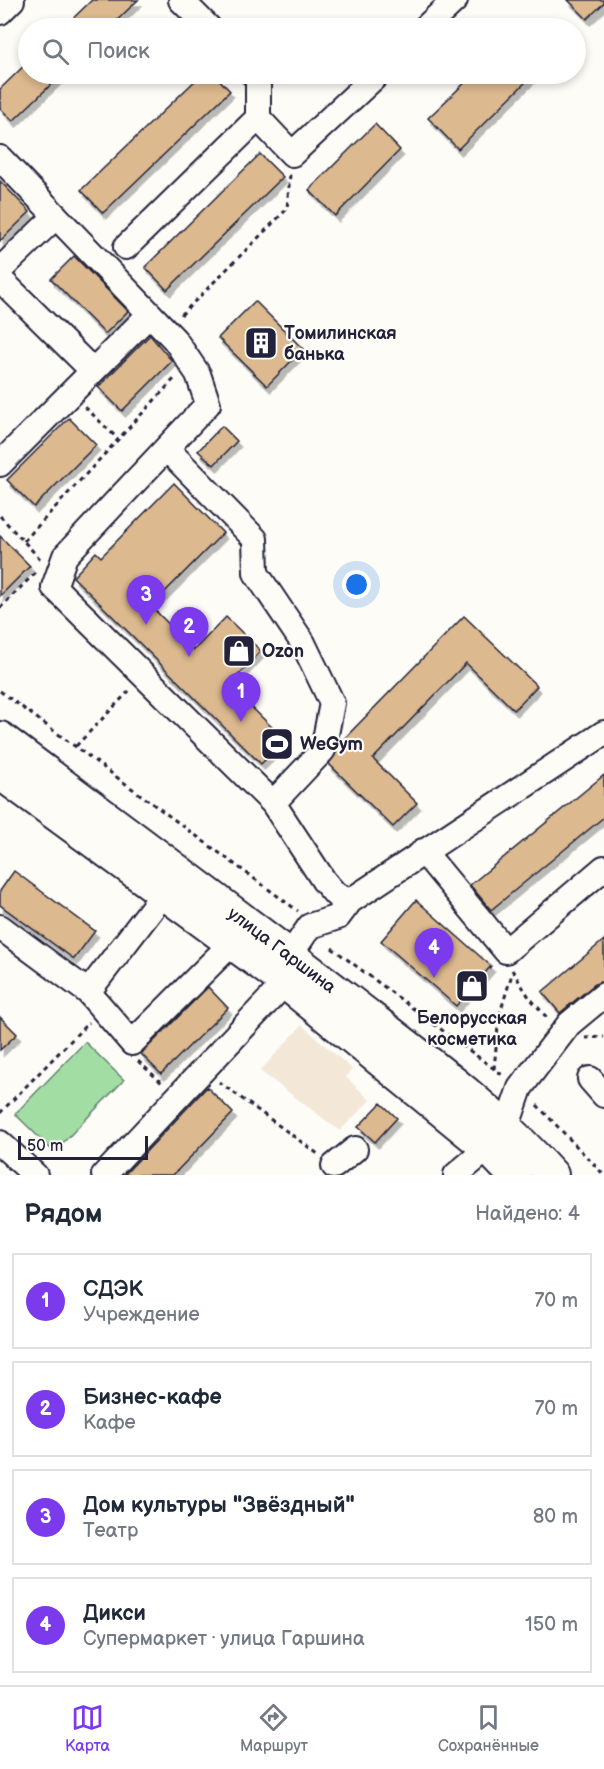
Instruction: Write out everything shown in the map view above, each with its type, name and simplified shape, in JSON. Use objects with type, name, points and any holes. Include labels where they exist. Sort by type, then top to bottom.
[{"type":"main road","name":"улица Гаршина","points":[[0,738],[497,1137],[552,1175]]},
{"type":"main road","name":"улица Гаршина","points":[[0,773],[232,943],[288,969]]},
{"type":"main road","name":"улица Гаршина","points":[[497,1137],[514,1175]]},
{"type":"street","points":[[0,12],[12,0]]},
{"type":"street","points":[[181,0],[199,18]]},
{"type":"street","points":[[436,18],[455,0]]},
{"type":"street","points":[[258,84],[258,118],[292,154],[367,84]]},
{"type":"street","points":[[126,247],[258,118]]},
{"type":"street","points":[[0,158],[158,322],[198,374],[208,404],[65,556],[54,587],[273,803],[324,880],[336,895],[350,901]]},
{"type":"street","points":[[0,270],[56,216]]},
{"type":"street","points":[[0,279],[93,371]]},
{"type":"street","points":[[0,464],[93,371],[158,322]]},
{"type":"street","points":[[167,449],[255,539],[256,573],[303,643],[332,702],[323,750],[273,803]]},
{"type":"street","points":[[104,1175],[203,1070],[288,969],[310,926],[338,917],[350,901],[604,733]]},
{"type":"street","points":[[423,851],[509,962],[604,867]]},
{"type":"street","points":[[95,1000],[164,893]]},
{"type":"street","points":[[0,927],[95,1000],[132,1043],[232,943]]},
{"type":"street","points":[[456,1175],[497,1137],[520,1088],[569,1024],[604,994]]},
{"type":"street","points":[[0,1143],[36,1175]]},
{"type":"street","points":[[333,1172],[356,1149]]},
{"type":"path","points":[[158,322],[287,209],[292,154]]},
{"type":"path","points":[[24,540],[190,362]]},
{"type":"path","points":[[70,393],[118,439]]},
{"type":"path","points":[[0,516],[44,563],[0,608]]},
{"type":"path","points":[[76,746],[144,675]]},
{"type":"path","points":[[0,691],[298,911]]},
{"type":"path","points":[[332,948],[520,1088],[604,1175]]},
{"type":"path","points":[[509,962],[561,1034]]},
{"type":"path","points":[[494,1069],[499,1016],[509,962]]},
{"type":"path","points":[[0,1113],[95,1000]]},
{"type":"path","points":[[132,1043],[134,1057],[177,1098]]},
{"type":"path","points":[[203,1070],[333,1172]]},
{"type":"shaded area","points":[[302,1025],[352,1069],[346,1077],[370,1100],[340,1131],[260,1071]]},
{"type":"green space","points":[[85,1042],[124,1080],[54,1152],[15,1114]]},
{"type":"building","points":[[92,0],[138,0],[119,18],[73,18]]},
{"type":"building","points":[[568,0],[604,0],[604,3],[587,19]]},
{"type":"building","points":[[18,72],[18,84],[52,84],[13,121],[0,108],[0,89]]},
{"type":"building","points":[[192,84],[223,84],[230,91],[103,213],[81,190]]},
{"type":"building","points":[[464,84],[524,84],[458,149],[428,118]]},
{"type":"building","points":[[375,124],[400,150],[335,216],[309,190]]},
{"type":"building","points":[[260,154],[283,177],[167,290],[145,267]]},
{"type":"building","points":[[0,181],[30,212],[0,241]]},
{"type":"building","points":[[74,256],[128,311],[105,334],[51,279]]},
{"type":"building","name":"Томилинская банька","points":[[255,301],[303,349],[267,386],[218,338]]},
{"type":"building","points":[[150,335],[172,361],[122,411],[98,387]]},
{"type":"building","points":[[69,418],[96,445],[34,507],[7,480]]},
{"type":"building","points":[[222,426],[237,441],[214,465],[198,451]]},
{"type":"building","points":[[174,483],[223,533],[151,606],[194,650],[226,617],[261,651],[229,685],[285,740],[261,764],[73,577],[96,552],[101,557]]},
{"type":"building","points":[[0,536],[30,566],[0,596]]},
{"type":"building","points":[[464,616],[537,686],[514,710],[466,663],[373,759],[417,803],[393,827],[329,764],[338,745]]},
{"type":"building","points":[[604,775],[604,817],[491,910],[470,885]]},
{"type":"building","points":[[14,871],[95,931],[74,959],[0,905],[0,891]]},
{"type":"building","points":[[416,900],[491,966],[456,1006],[381,941]]},
{"type":"building","points":[[604,940],[604,981],[595,984],[560,1013],[542,992]]},
{"type":"building","points":[[208,987],[228,1008],[161,1074],[141,1054]]},
{"type":"building","points":[[0,1017],[17,1034],[0,1050]]},
{"type":"building","points":[[207,1087],[233,1113],[173,1175],[124,1175]]},
{"type":"building","points":[[381,1103],[397,1118],[375,1142],[358,1127]]},
{"type":"place","name":"Томилинская банька","points":[[261,343]]},
{"type":"place","name":"Дом культуры \"Звёздный\"","points":[[146,625]]},
{"type":"place","name":"Ozon","points":[[239,651]]},
{"type":"place","name":"Бизнес-кафе","points":[[189,657]]},
{"type":"place","name":"СДЭК","points":[[241,722]]},
{"type":"place","name":"WeGym","points":[[277,744]]},
{"type":"place","name":"Дикси","points":[[434,978]]},
{"type":"place","name":"Белорусская косметика","points":[[472,986]]}]
